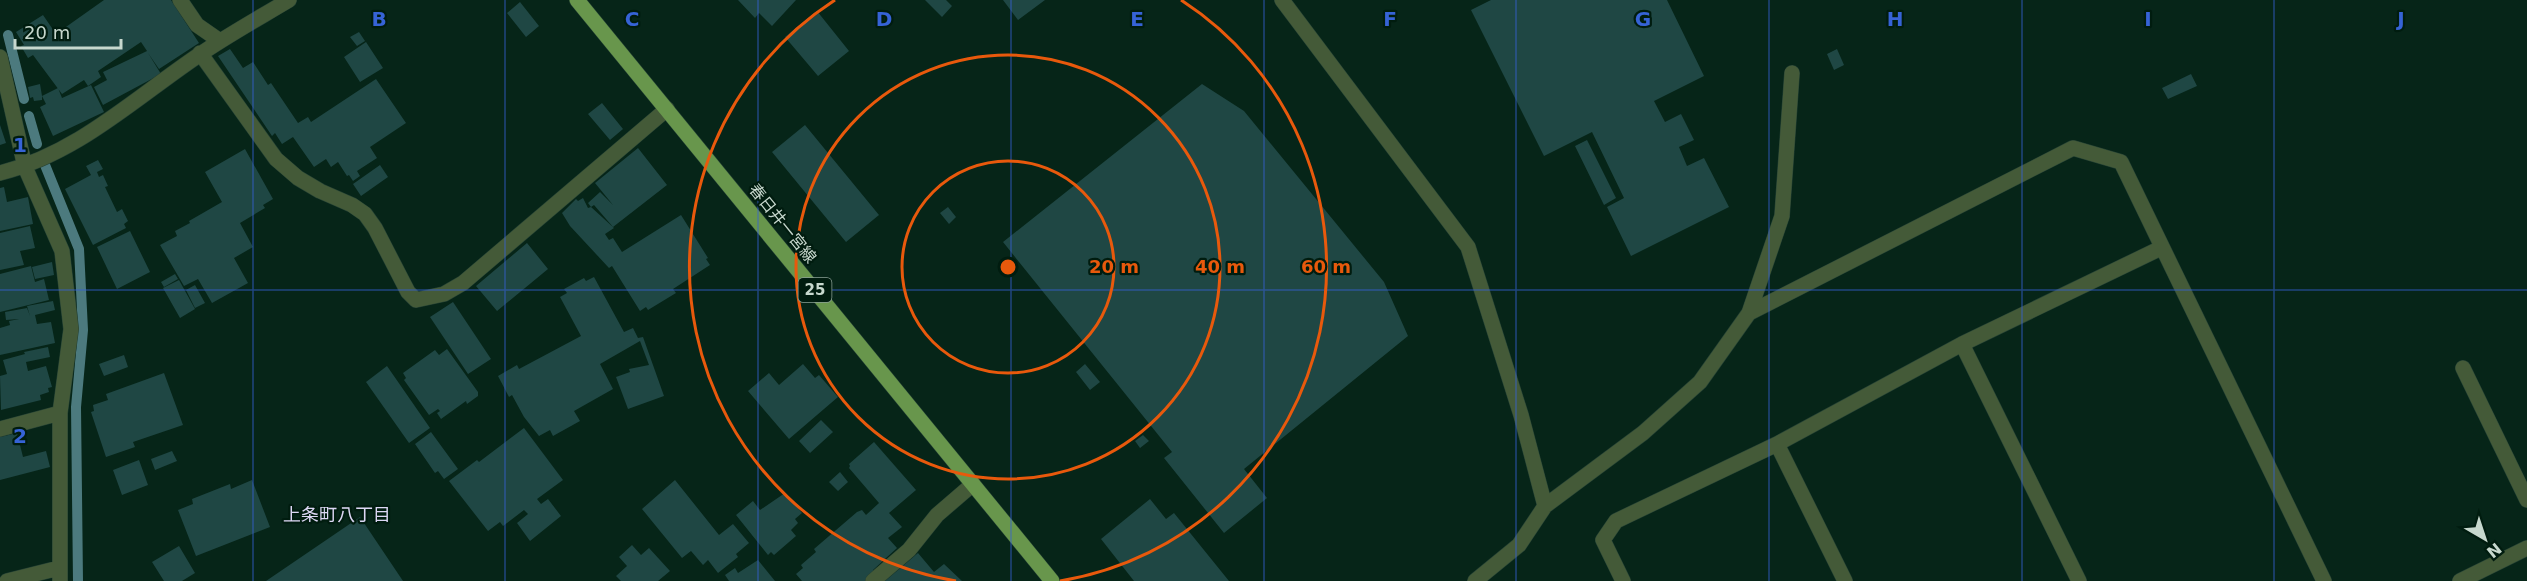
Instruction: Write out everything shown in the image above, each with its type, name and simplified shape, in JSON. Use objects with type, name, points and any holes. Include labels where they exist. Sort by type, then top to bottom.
[{"type":"main road","name":"春日井一宮線","points":[[576,0],[1052,581]]},
{"type":"street","points":[[180,0],[197,25],[220,41]]},
{"type":"street","points":[[0,173],[26,167],[72,146],[200,54],[289,0]]},
{"type":"street","points":[[1282,0],[1468,247],[1521,415],[1545,506]]},
{"type":"street","points":[[200,54],[276,159],[298,178],[365,214],[375,228],[408,292],[416,300],[444,294],[463,284],[667,110]]},
{"type":"street","points":[[0,57],[26,167],[62,251],[71,329],[60,413],[60,575],[7,581]]},
{"type":"street","points":[[1475,581],[1519,545],[1545,506],[1643,433],[1700,382],[1749,313],[1782,216],[1792,73]]},
{"type":"street","points":[[1749,313],[2073,148],[2121,162],[2324,581]]},
{"type":"street","points":[[1623,581],[1603,540],[1616,521],[1778,444],[1962,344],[2161,248]]},
{"type":"street","points":[[1962,344],[2079,581]]},
{"type":"street","points":[[2463,369],[2527,500]]},
{"type":"street","points":[[0,429],[60,413]]},
{"type":"street","points":[[1778,444],[1845,581]]},
{"type":"street","points":[[873,581],[909,550],[937,515],[974,484]]},
{"type":"street","points":[[2460,581],[2527,548]]},
{"type":"building","points":[[104,0],[171,0],[199,43],[159,69],[148,53],[161,74],[103,105],[94,87],[107,80],[103,72],[147,51],[141,42],[98,71],[101,77],[88,86],[84,80],[62,94],[33,55],[28,58],[21,46],[24,45],[16,32],[43,15],[56,34]]},
{"type":"building","points":[[738,0],[796,0],[772,26],[759,13],[755,18]]},
{"type":"building","points":[[925,0],[946,0],[952,6],[942,17]]},
{"type":"building","points":[[1003,0],[1045,0],[1018,20]]},
{"type":"building","points":[[1491,0],[1667,0],[1704,76],[1654,101],[1665,122],[1681,114],[1694,140],[1679,147],[1687,166],[1704,158],[1729,207],[1631,256],[1607,207],[1624,198],[1592,132],[1544,156],[1471,10]]},
{"type":"building","points":[[520,2],[539,26],[526,37],[507,13]]},
{"type":"building","points":[[817,11],[849,51],[818,76],[785,37]]},
{"type":"building","points":[[359,32],[365,41],[357,46],[350,37]]},
{"type":"building","points":[[366,42],[383,68],[360,82],[344,57]]},
{"type":"building","points":[[230,49],[243,68],[253,62],[268,85],[271,83],[298,123],[308,117],[311,122],[376,79],[406,123],[370,147],[377,158],[357,171],[360,176],[353,181],[338,162],[331,167],[326,159],[314,167],[293,137],[282,144],[275,133],[272,136],[218,56]]},
{"type":"building","points":[[1837,49],[1844,65],[1834,70],[1827,54]]},
{"type":"building","points":[[2191,74],[2197,86],[2168,99],[2162,88]]},
{"type":"building","points":[[40,84],[42,100],[34,101],[33,97],[30,98],[28,87]]},
{"type":"building","points":[[1202,84],[1244,111],[1384,282],[1408,336],[1244,469],[1267,498],[1224,533],[1164,458],[1172,452],[1003,242]]},
{"type":"building","points":[[91,85],[104,112],[53,136],[40,107],[46,104],[42,96],[58,88],[62,98]]},
{"type":"building","points":[[602,103],[623,129],[610,140],[588,114]]},
{"type":"building","points":[[0,125],[6,143],[0,145]]},
{"type":"building","points":[[805,125],[879,215],[846,242],[772,152]]},
{"type":"building","points":[[1587,140],[1616,198],[1604,205],[1575,146]]},
{"type":"building","points":[[638,148],[667,185],[613,227],[594,205],[591,207],[588,203],[600,192],[613,205],[595,183]]},
{"type":"building","points":[[245,149],[273,199],[263,205],[265,208],[240,223],[253,247],[234,258],[248,283],[212,303],[198,279],[184,286],[160,245],[177,236],[175,231],[190,223],[189,221],[222,202],[205,172]]},
{"type":"building","points":[[98,160],[103,169],[97,172],[99,177],[103,175],[108,186],[105,187],[117,212],[122,209],[128,221],[124,224],[126,228],[93,245],[65,189],[91,175],[86,166]]},
{"type":"building","points":[[380,165],[388,177],[361,196],[353,184]]},
{"type":"building","points":[[4,187],[7,202],[28,197],[33,224],[0,231],[0,188]]},
{"type":"building","points":[[583,198],[588,208],[591,207],[614,228],[605,234],[609,240],[613,238],[622,252],[681,215],[710,265],[673,289],[676,293],[648,310],[646,307],[640,311],[612,266],[609,268],[570,226],[562,213],[576,199],[578,201]]},
{"type":"building","points":[[948,207],[956,217],[949,224],[940,213]]},
{"type":"building","points":[[30,226],[35,248],[20,251],[24,265],[0,270],[0,233]]},
{"type":"building","points":[[130,231],[150,272],[117,289],[97,247]]},
{"type":"building","points":[[527,243],[548,269],[497,311],[476,286]]},
{"type":"building","points":[[52,262],[54,275],[35,279],[32,267]]},
{"type":"building","points":[[31,266],[35,282],[44,279],[49,300],[0,312],[0,274]]},
{"type":"building","points":[[175,274],[178,279],[164,287],[161,282]]},
{"type":"building","points":[[594,277],[624,332],[633,328],[638,338],[643,337],[664,396],[628,409],[616,377],[630,372],[629,369],[649,365],[640,341],[600,364],[613,389],[574,411],[580,421],[553,436],[550,430],[539,436],[524,417],[512,395],[509,397],[498,376],[517,365],[519,369],[581,336],[560,297],[567,293],[564,289],[584,278],[586,281]]},
{"type":"building","points":[[179,280],[195,309],[180,318],[163,288]]},
{"type":"building","points":[[195,285],[205,303],[195,308],[186,290]]},
{"type":"building","points":[[53,301],[55,310],[35,315],[37,324],[51,322],[55,343],[0,355],[0,328],[10,325],[9,321],[19,319],[6,320],[5,312],[27,308],[30,316],[27,306]]},
{"type":"building","points":[[453,302],[491,359],[468,374],[430,317]]},
{"type":"building","points":[[48,347],[50,357],[26,362],[28,371],[46,366],[52,387],[48,388],[49,392],[40,395],[41,400],[1,410],[0,376],[7,374],[3,360],[25,354],[24,352]]},
{"type":"building","points":[[447,349],[478,392],[478,396],[467,404],[466,401],[441,419],[437,413],[440,411],[438,409],[429,415],[404,380],[406,378],[403,373],[435,350],[439,355]]},
{"type":"building","points":[[124,355],[128,367],[104,376],[99,364]]},
{"type":"building","points":[[803,364],[815,378],[819,375],[838,397],[789,439],[748,391],[769,373],[779,385]]},
{"type":"building","points":[[1085,364],[1100,382],[1090,390],[1076,372]]},
{"type":"building","points":[[387,366],[430,428],[409,443],[366,382]]},
{"type":"building","points":[[164,373],[183,425],[133,442],[135,447],[106,457],[91,412],[94,411],[93,405],[108,400],[106,394]]},
{"type":"building","points":[[821,420],[833,432],[810,453],[799,441]]},
{"type":"building","points":[[524,428],[563,480],[537,499],[541,504],[548,499],[561,516],[530,541],[517,523],[528,514],[524,510],[503,526],[500,522],[488,531],[449,481]]},
{"type":"building","points":[[431,432],[458,469],[444,479],[438,471],[435,473],[415,444]]},
{"type":"building","points":[[17,433],[23,457],[46,451],[50,467],[0,480],[0,437]]},
{"type":"building","points":[[1143,435],[1149,441],[1140,448],[1135,441]]},
{"type":"building","points":[[874,442],[916,490],[889,513],[902,527],[888,538],[897,548],[873,570],[875,573],[865,581],[802,581],[796,574],[803,568],[801,565],[816,552],[814,549],[857,512],[862,510],[866,515],[879,503],[849,468],[849,464]]},
{"type":"building","points":[[172,451],[177,461],[155,470],[151,459]]},
{"type":"building","points":[[139,460],[148,485],[122,495],[113,470]]},
{"type":"building","points":[[840,472],[848,482],[838,491],[829,482]]},
{"type":"building","points":[[252,480],[270,527],[196,556],[178,510],[193,504],[192,499],[230,484],[231,489]]},
{"type":"building","points":[[675,480],[719,535],[733,524],[749,543],[736,554],[738,557],[718,573],[708,560],[703,565],[691,551],[682,558],[642,509]]},
{"type":"building","points":[[785,493],[802,513],[795,519],[798,523],[791,530],[796,536],[774,555],[771,552],[768,555],[736,515],[753,501],[760,510]]},
{"type":"building","points":[[1150,499],[1166,519],[1174,513],[1229,581],[1134,581],[1101,539]]},
{"type":"building","points":[[360,517],[403,581],[266,581]]},
{"type":"building","points":[[632,545],[641,555],[649,548],[670,571],[658,581],[621,581],[616,576],[627,566],[619,557]]},
{"type":"building","points":[[179,546],[195,573],[182,581],[164,581],[152,562]]},
{"type":"building","points":[[918,553],[934,572],[944,564],[962,581],[885,581]]},
{"type":"building","points":[[758,560],[775,581],[729,581],[725,575],[735,568],[738,573]]},
{"type":"waterway","points":[[8,35],[24,99]]},
{"type":"waterway","points":[[29,116],[37,144]]},
{"type":"waterway","points":[[45,165],[79,249],[83,330],[76,407],[78,581]]},
{"type":"district","name":"上条町八丁目","points":[[337,515]]}]
